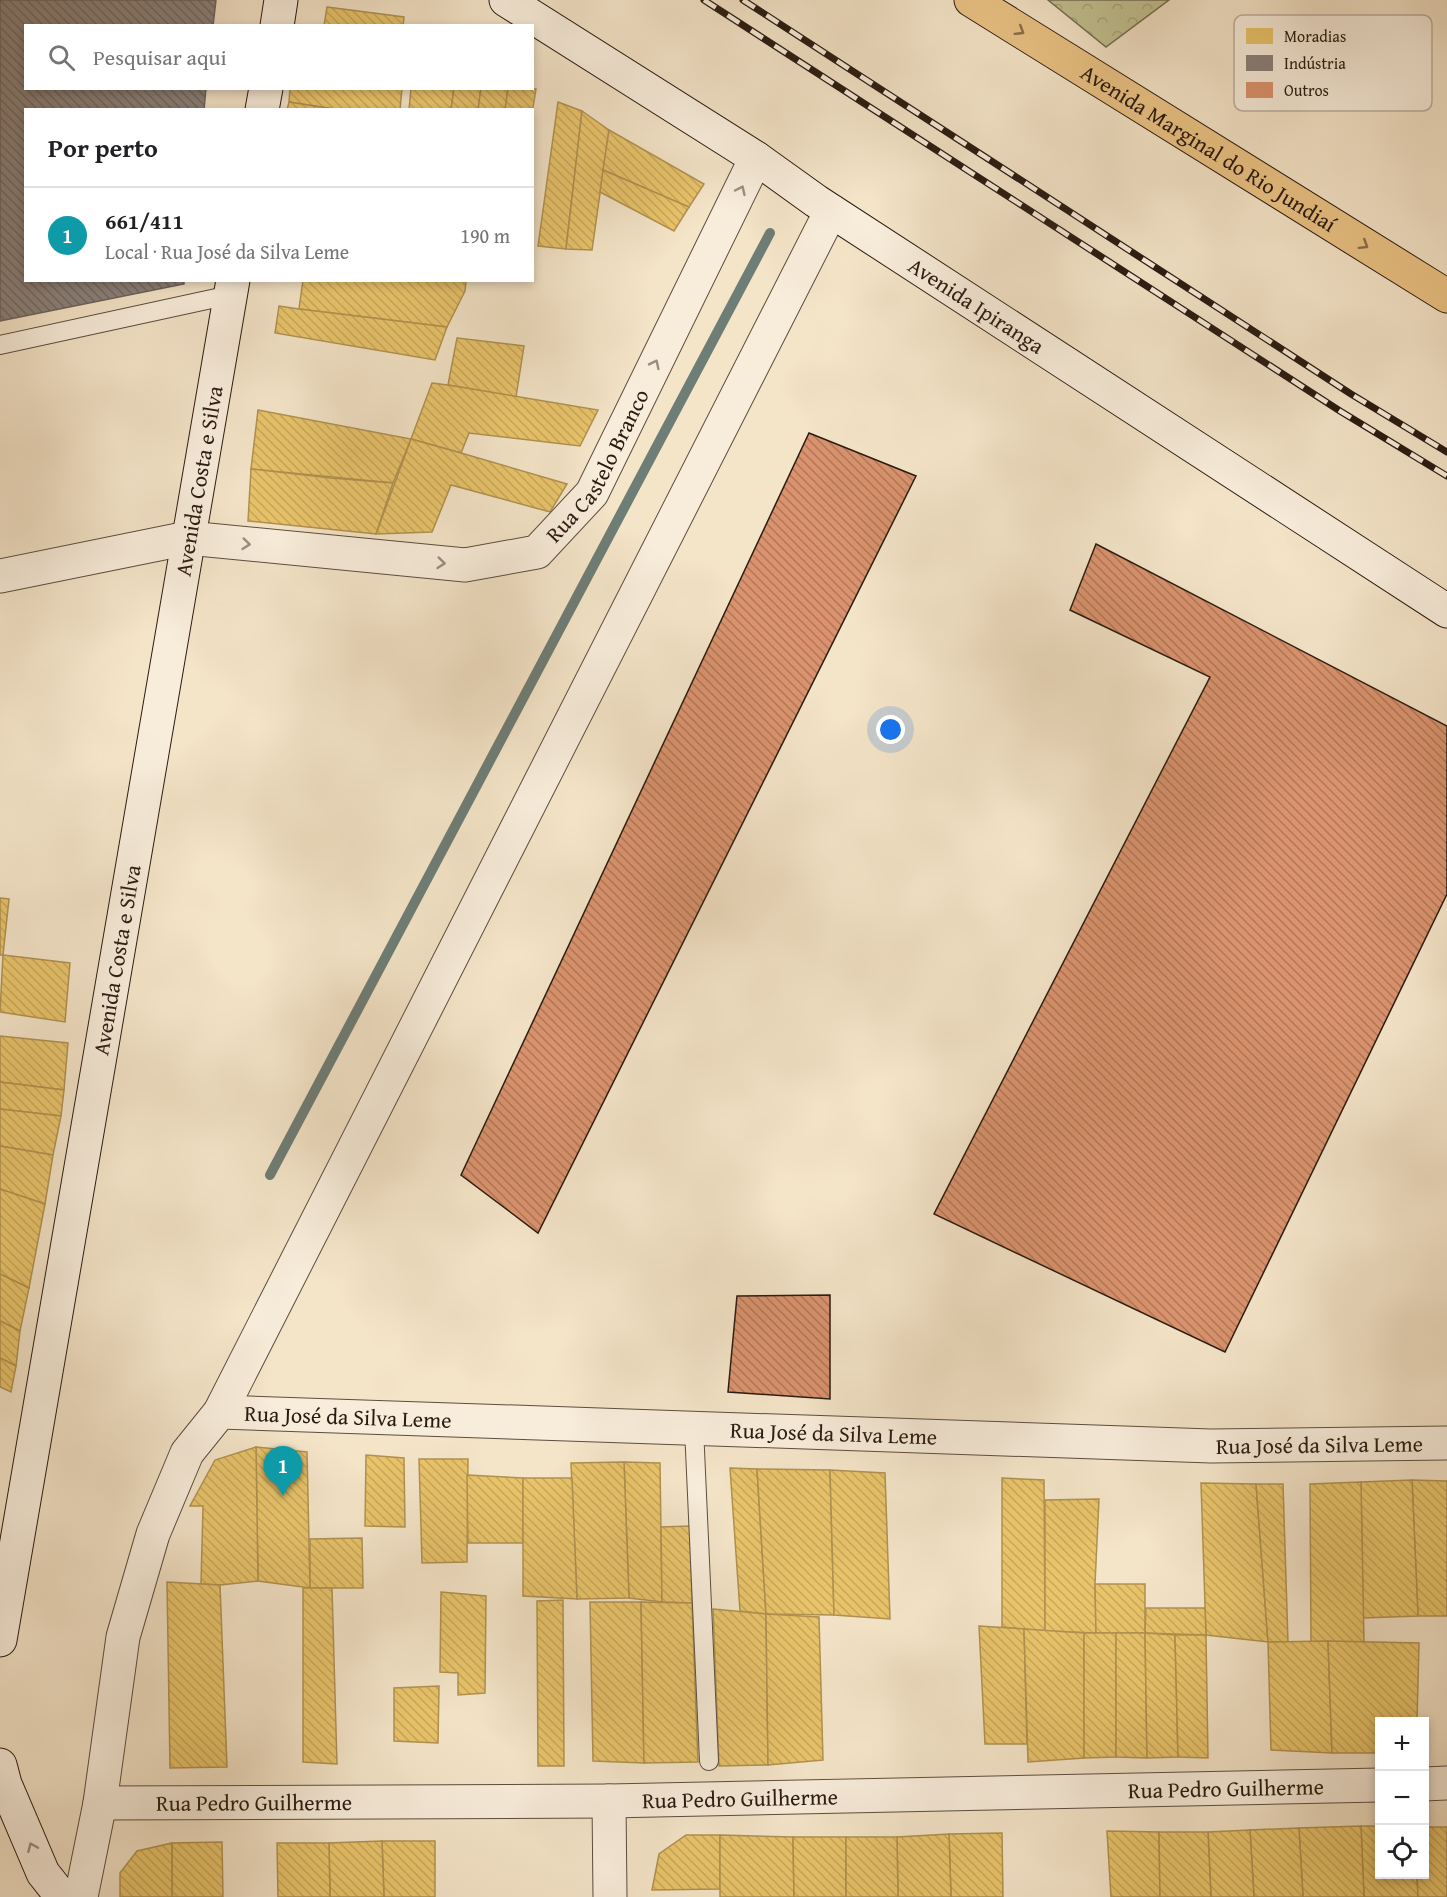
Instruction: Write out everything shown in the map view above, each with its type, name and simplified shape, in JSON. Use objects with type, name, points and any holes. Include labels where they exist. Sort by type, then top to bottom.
[{"type":"main road","name":"Avenida Marginal do Rio Jundiaí","points":[[970,0],[1447,296]]},
{"type":"street","points":[[277,24],[281,0]]},
{"type":"street","name":"Avenida Ipiranga","points":[[506,0],[762,162],[823,206],[1447,611]]},
{"type":"street","points":[[262,108],[266,90]]},
{"type":"street","name":"Rua Castelo Branco","points":[[0,576],[188,538],[465,565],[537,552],[592,493],[762,162]]},
{"type":"street","points":[[81,1897],[100,1803],[123,1637],[153,1534],[187,1453],[220,1412],[823,206]]},
{"type":"street","name":"Avenida Costa e Silva","points":[[0,1640],[231,288]]},
{"type":"street","name":"Rua José da Silva Leme","points":[[220,1412],[1211,1446],[1447,1443]]},
{"type":"street","points":[[0,1765],[5,1784],[43,1874],[62,1897]]},
{"type":"street","points":[[1429,1784],[1447,1783]]},
{"type":"street","name":"Rua Pedro Guilherme","points":[[100,1803],[609,1801],[1375,1785]]},
{"type":"street","points":[[609,1801],[610,1897]]},
{"type":"lane","points":[[0,345],[231,288]]},
{"type":"lane","points":[[694,1428],[709,1761]]},
{"type":"green space","points":[[1048,0],[1169,0],[1106,47]]},
{"type":"building: Moradias","points":[[327,7],[404,17],[403,24],[324,24]]},
{"type":"building: Moradias","points":[[536,89],[533,108],[505,108],[508,90]]},
{"type":"building: Moradias","points":[[290,90],[402,90],[400,108],[327,108],[289,102]]},
{"type":"building: Moradias","points":[[411,90],[454,90],[451,108],[409,108]]},
{"type":"building: Moradias","points":[[454,90],[481,90],[478,108],[451,108]]},
{"type":"building: Moradias","points":[[481,90],[508,90],[505,108],[478,108]]},
{"type":"building: Moradias","points":[[289,102],[327,108],[288,108]]},
{"type":"building: Moradias","points":[[558,102],[582,111],[566,249],[538,246]]},
{"type":"building: Moradias","points":[[582,111],[609,130],[592,250],[566,249]]},
{"type":"building: Moradias","points":[[609,130],[704,184],[689,207],[603,170]]},
{"type":"building: Moradias","points":[[603,170],[689,207],[674,231],[600,192]]},
{"type":"building: Moradias","points":[[303,282],[466,282],[465,291],[447,327],[299,309]]},
{"type":"building: Moradias","points":[[279,306],[447,327],[435,360],[275,333]]},
{"type":"building: Moradias","points":[[457,338],[524,346],[516,397],[448,385]]},
{"type":"building: Moradias","points":[[432,383],[598,410],[580,446],[469,433],[461,453],[411,439]]},
{"type":"building: Moradias","points":[[258,410],[411,439],[393,483],[251,469]]},
{"type":"building: Moradias","points":[[411,439],[567,484],[550,512],[451,485],[432,532],[376,534]]},
{"type":"building: Moradias","points":[[251,469],[393,483],[376,534],[248,521]]},
{"type":"building: Moradias","points":[[0,898],[9,899],[3,955],[0,955]]},
{"type":"building: Moradias","points":[[3,955],[70,963],[65,1022],[0,1012]]},
{"type":"building: Moradias","points":[[0,1036],[68,1043],[64,1090],[0,1082]]},
{"type":"building: Moradias","points":[[0,1082],[64,1090],[61,1116],[0,1109]]},
{"type":"building: Moradias","points":[[0,1109],[61,1116],[53,1155],[0,1146]]},
{"type":"building: Moradias","points":[[0,1146],[53,1155],[45,1204],[0,1189]]},
{"type":"building: Moradias","points":[[0,1189],[45,1204],[29,1288],[0,1274]]},
{"type":"building: Moradias","points":[[0,1274],[29,1288],[20,1331],[0,1321]]},
{"type":"building: Moradias","points":[[0,1321],[20,1331],[16,1366],[0,1358]]},
{"type":"building: Moradias","points":[[0,1358],[16,1366],[11,1392],[0,1387]]},
{"type":"building: Moradias","points":[[256,1447],[307,1452],[310,1588],[258,1581]]},
{"type":"building: Moradias","points":[[256,1447],[258,1581],[220,1585],[201,1584],[203,1506],[190,1506],[215,1460]]},
{"type":"building: Moradias","points":[[366,1455],[404,1458],[405,1527],[365,1526]]},
{"type":"building: Moradias","points":[[419,1459],[468,1459],[467,1562],[422,1563]]},
{"type":"building: Moradias","points":[[624,1462],[660,1463],[662,1602],[629,1598]]},
{"type":"building: Moradias","points":[[624,1462],[629,1598],[577,1599],[571,1463]]},
{"type":"building: Moradias","points":[[730,1468],[757,1469],[766,1614],[740,1611]]},
{"type":"building: Moradias","points":[[757,1469],[830,1470],[834,1615],[766,1614]]},
{"type":"building: Moradias","points":[[830,1470],[885,1473],[890,1619],[834,1615]]},
{"type":"building: Moradias","points":[[467,1475],[523,1478],[523,1543],[468,1543]]},
{"type":"building: Moradias","points":[[523,1478],[572,1478],[577,1599],[523,1596]]},
{"type":"building: Moradias","points":[[1002,1478],[1044,1480],[1045,1631],[1002,1627]]},
{"type":"building: Moradias","points":[[1412,1480],[1447,1481],[1447,1616],[1418,1616]]},
{"type":"building: Moradias","points":[[1412,1480],[1418,1616],[1363,1618],[1361,1482]]},
{"type":"building: Moradias","points":[[1361,1482],[1364,1642],[1311,1642],[1310,1484]]},
{"type":"building: Moradias","points":[[1201,1483],[1256,1484],[1268,1642],[1206,1635]]},
{"type":"building: Moradias","points":[[1256,1484],[1283,1484],[1288,1642],[1268,1642]]},
{"type":"building: Moradias","points":[[1099,1499],[1095,1584],[1096,1633],[1045,1631],[1045,1500]]},
{"type":"building: Moradias","points":[[690,1526],[692,1603],[662,1602],[661,1527]]},
{"type":"building: Moradias","points":[[362,1538],[363,1588],[310,1588],[310,1539]]},
{"type":"building: Moradias","points":[[167,1582],[220,1585],[227,1767],[170,1768]]},
{"type":"building: Moradias","points":[[1095,1584],[1145,1584],[1145,1633],[1096,1633]]},
{"type":"building: Moradias","points":[[303,1588],[332,1588],[337,1764],[303,1762]]},
{"type":"building: Moradias","points":[[441,1592],[486,1596],[485,1693],[458,1695],[458,1673],[440,1672]]},
{"type":"building: Moradias","points":[[563,1600],[564,1766],[538,1766],[537,1601]]},
{"type":"building: Moradias","points":[[590,1602],[641,1602],[644,1763],[593,1761]]},
{"type":"building: Moradias","points":[[641,1602],[692,1603],[698,1762],[644,1763]]},
{"type":"building: Moradias","points":[[1146,1608],[1205,1608],[1206,1635],[1145,1633]]},
{"type":"building: Moradias","points":[[713,1609],[766,1614],[768,1765],[719,1766]]},
{"type":"building: Moradias","points":[[766,1614],[819,1617],[823,1760],[768,1765]]},
{"type":"building: Moradias","points":[[979,1626],[1024,1629],[1027,1744],[985,1744]]},
{"type":"building: Moradias","points":[[1024,1629],[1084,1633],[1084,1758],[1028,1762]]},
{"type":"building: Moradias","points":[[1084,1633],[1116,1633],[1116,1757],[1084,1758]]},
{"type":"building: Moradias","points":[[1116,1633],[1145,1633],[1147,1758],[1116,1757]]},
{"type":"building: Moradias","points":[[1145,1633],[1175,1635],[1178,1757],[1147,1758]]},
{"type":"building: Moradias","points":[[1175,1635],[1206,1635],[1208,1758],[1178,1757]]},
{"type":"building: Moradias","points":[[1328,1641],[1332,1753],[1271,1750],[1268,1642]]},
{"type":"building: Moradias","points":[[1328,1641],[1419,1643],[1417,1717],[1375,1717],[1375,1753],[1332,1753]]},
{"type":"building: Moradias","points":[[439,1686],[438,1743],[394,1741],[394,1688]]},
{"type":"building: Moradias","points":[[1361,1826],[1375,1826],[1375,1879],[1417,1879],[1418,1897],[1364,1897]]},
{"type":"building: Moradias","points":[[1361,1826],[1364,1897],[1303,1897],[1299,1828]]},
{"type":"building: Moradias","points":[[1429,1827],[1447,1827],[1447,1897],[1418,1897],[1417,1879],[1429,1879]]},
{"type":"building: Moradias","points":[[1299,1828],[1303,1897],[1254,1897],[1250,1830]]},
{"type":"building: Moradias","points":[[1250,1830],[1254,1897],[1211,1897],[1208,1832]]},
{"type":"building: Moradias","points":[[1107,1831],[1159,1832],[1160,1897],[1111,1897]]},
{"type":"building: Moradias","points":[[1159,1832],[1208,1832],[1211,1897],[1160,1897]]},
{"type":"building: Moradias","points":[[1002,1833],[1003,1897],[951,1897],[949,1834]]},
{"type":"building: Moradias","points":[[949,1834],[951,1897],[898,1897],[897,1837]]},
{"type":"building: Moradias","points":[[686,1835],[720,1835],[720,1889],[652,1890],[659,1854]]},
{"type":"building: Moradias","points":[[720,1835],[793,1837],[794,1897],[720,1897]]},
{"type":"building: Moradias","points":[[793,1837],[846,1837],[846,1897],[794,1897]]},
{"type":"building: Moradias","points":[[846,1837],[897,1837],[898,1897],[846,1897]]},
{"type":"building: Moradias","points":[[382,1841],[435,1841],[435,1897],[384,1897]]},
{"type":"building: Moradias","points":[[382,1841],[384,1897],[330,1897],[329,1843]]},
{"type":"building: Moradias","points":[[222,1842],[223,1897],[172,1897],[172,1843]]},
{"type":"building: Moradias","points":[[172,1843],[172,1897],[120,1897],[120,1873],[137,1851]]},
{"type":"building: Moradias","points":[[277,1843],[329,1843],[330,1897],[278,1897]]},
{"type":"building: Indústria","points":[[0,0],[216,0],[213,24],[24,24],[24,90],[206,90],[204,108],[24,108],[24,282],[184,282],[184,284],[0,321]]},
{"type":"building: Outros","points":[[809,433],[916,476],[538,1233],[461,1175]]},
{"type":"building: Outros","points":[[1096,544],[1447,726],[1447,894],[1225,1352],[934,1214],[1210,677],[1070,610]]},
{"type":"building: Outros","points":[[830,1295],[830,1399],[728,1392],[737,1296]]},
{"type":"waterway","points":[[270,1175],[770,233]]},
{"type":"railway","points":[[704,0],[1340,411],[1447,476]]},
{"type":"railway","points":[[743,0],[1351,394],[1447,452]]},
{"type":"place","name":"661/411","points":[[283,1496]]}]
